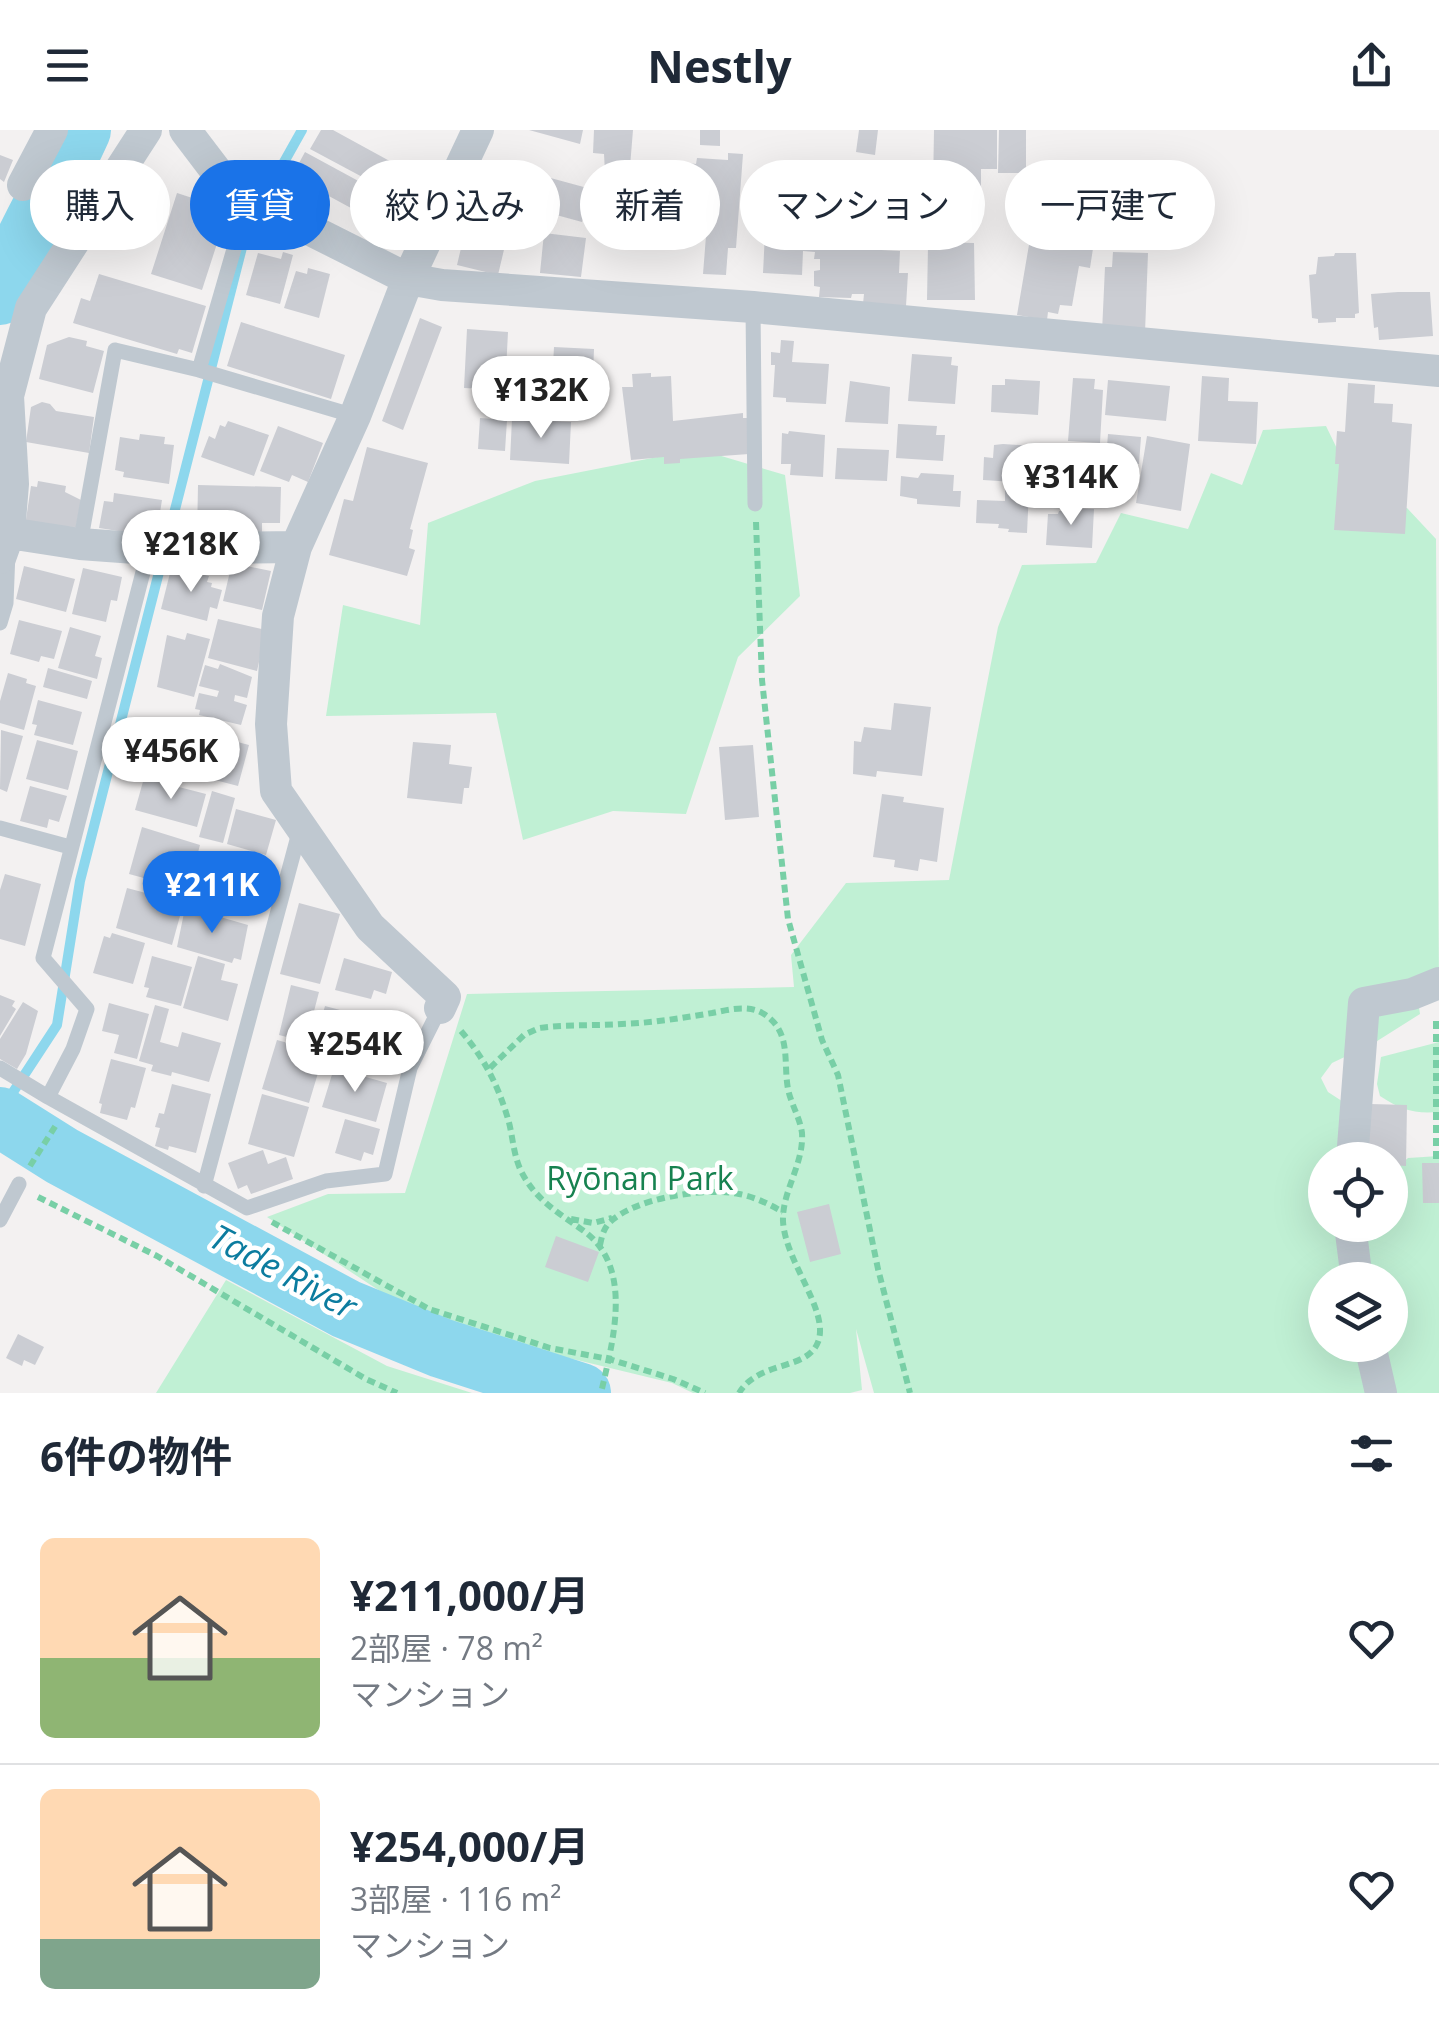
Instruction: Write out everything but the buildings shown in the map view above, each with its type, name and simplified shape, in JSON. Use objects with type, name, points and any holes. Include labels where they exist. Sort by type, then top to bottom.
[{"type":"street","points":[[23,185],[52,130]]},
{"type":"street","points":[[146,130],[31,308],[8,396],[14,484],[5,546],[296,546]]},
{"type":"street","points":[[185,130],[208,160]]},
{"type":"street","points":[[440,1008],[446,998],[370,927],[276,791],[271,724],[278,616],[296,546],[356,416],[408,279],[478,130]]},
{"type":"street","points":[[330,239],[408,279],[442,285],[754,307],[1439,371]]},
{"type":"street","points":[[1353,1142],[1364,1004],[1438,984]]},
{"type":"street","points":[[1374,1362],[1380,1393]]},
{"type":"lane","points":[[199,370],[234,250]]},
{"type":"lane","points":[[754,307],[755,504]]},
{"type":"lane","points":[[80,544],[115,350],[356,416]]},
{"type":"lane","points":[[0,622],[6,603],[5,546]]},
{"type":"lane","points":[[48,1097],[73,1049],[87,1010],[43,958],[149,549]]},
{"type":"lane","points":[[204,1186],[301,826]]},
{"type":"lane","points":[[0,828],[70,847]]},
{"type":"lane","points":[[0,1068],[30,1089],[247,1208],[326,1181],[385,1174],[410,1068],[440,1008]]},
{"type":"lane","points":[[0,1220],[22,1180]]},
{"type":"path","points":[[755,504],[762,680],[788,919],[822,1040],[838,1075],[878,1268],[910,1393]]},
{"type":"path","points":[[1436,1159],[1438,984]]},
{"type":"path","points":[[440,1008],[490,1068],[509,1122],[519,1167],[542,1201],[600,1245],[610,1263],[616,1318],[601,1393]]},
{"type":"path","points":[[490,1068],[524,1034],[538,1028],[664,1021],[742,1008],[766,1015],[784,1041],[789,1091],[802,1135],[795,1178],[783,1212],[786,1245],[822,1329],[809,1354],[759,1373],[747,1380],[739,1393]]},
{"type":"path","points":[[60,1118],[22,1180],[44,1202],[157,1256],[397,1393]]},
{"type":"path","points":[[561,1216],[592,1223],[666,1198],[708,1192],[737,1194],[766,1202],[783,1212]]},
{"type":"path","points":[[247,1208],[429,1309],[550,1348],[609,1359],[705,1393]]},
{"type":"path","points":[[600,1245],[604,1229],[622,1214]]},
{"type":"green space","name":"Ryōnan Park","points":[[1326,426],[1362,500],[1407,508],[1436,539],[1439,984],[1418,1001],[1420,1014],[1332,1063],[1321,1078],[1328,1092],[1348,1105],[1363,1142],[1308,1142],[1308,1242],[1408,1242],[1408,1158],[1439,1156],[1439,1393],[874,1393],[856,1329],[862,1390],[693,1393],[672,1383],[548,1353],[426,1313],[386,1295],[267,1217],[328,1194],[405,1193],[467,994],[794,987],[791,955],[846,883],[949,880],[998,627],[1022,565],[1096,563],[1121,513],[1188,529],[1211,473],[1242,485],[1263,430]]},
{"type":"green space","points":[[698,449],[785,475],[800,596],[738,657],[686,814],[613,811],[523,840],[496,713],[326,716],[343,605],[420,625],[428,523],[535,481]]},
{"type":"green space","points":[[1439,1042],[1439,1112],[1408,1110],[1380,1096],[1377,1084],[1381,1057]]},
{"type":"green space","points":[[226,1280],[387,1366],[472,1393],[156,1393]]},
{"type":"waterway","points":[[0,295],[81,130]]},
{"type":"waterway","points":[[0,1112],[57,1025],[80,881],[247,228],[302,130]]},
{"type":"waterway","name":"Tade River","points":[[0,1117],[62,1156],[346,1309],[441,1348],[581,1393]]}]
